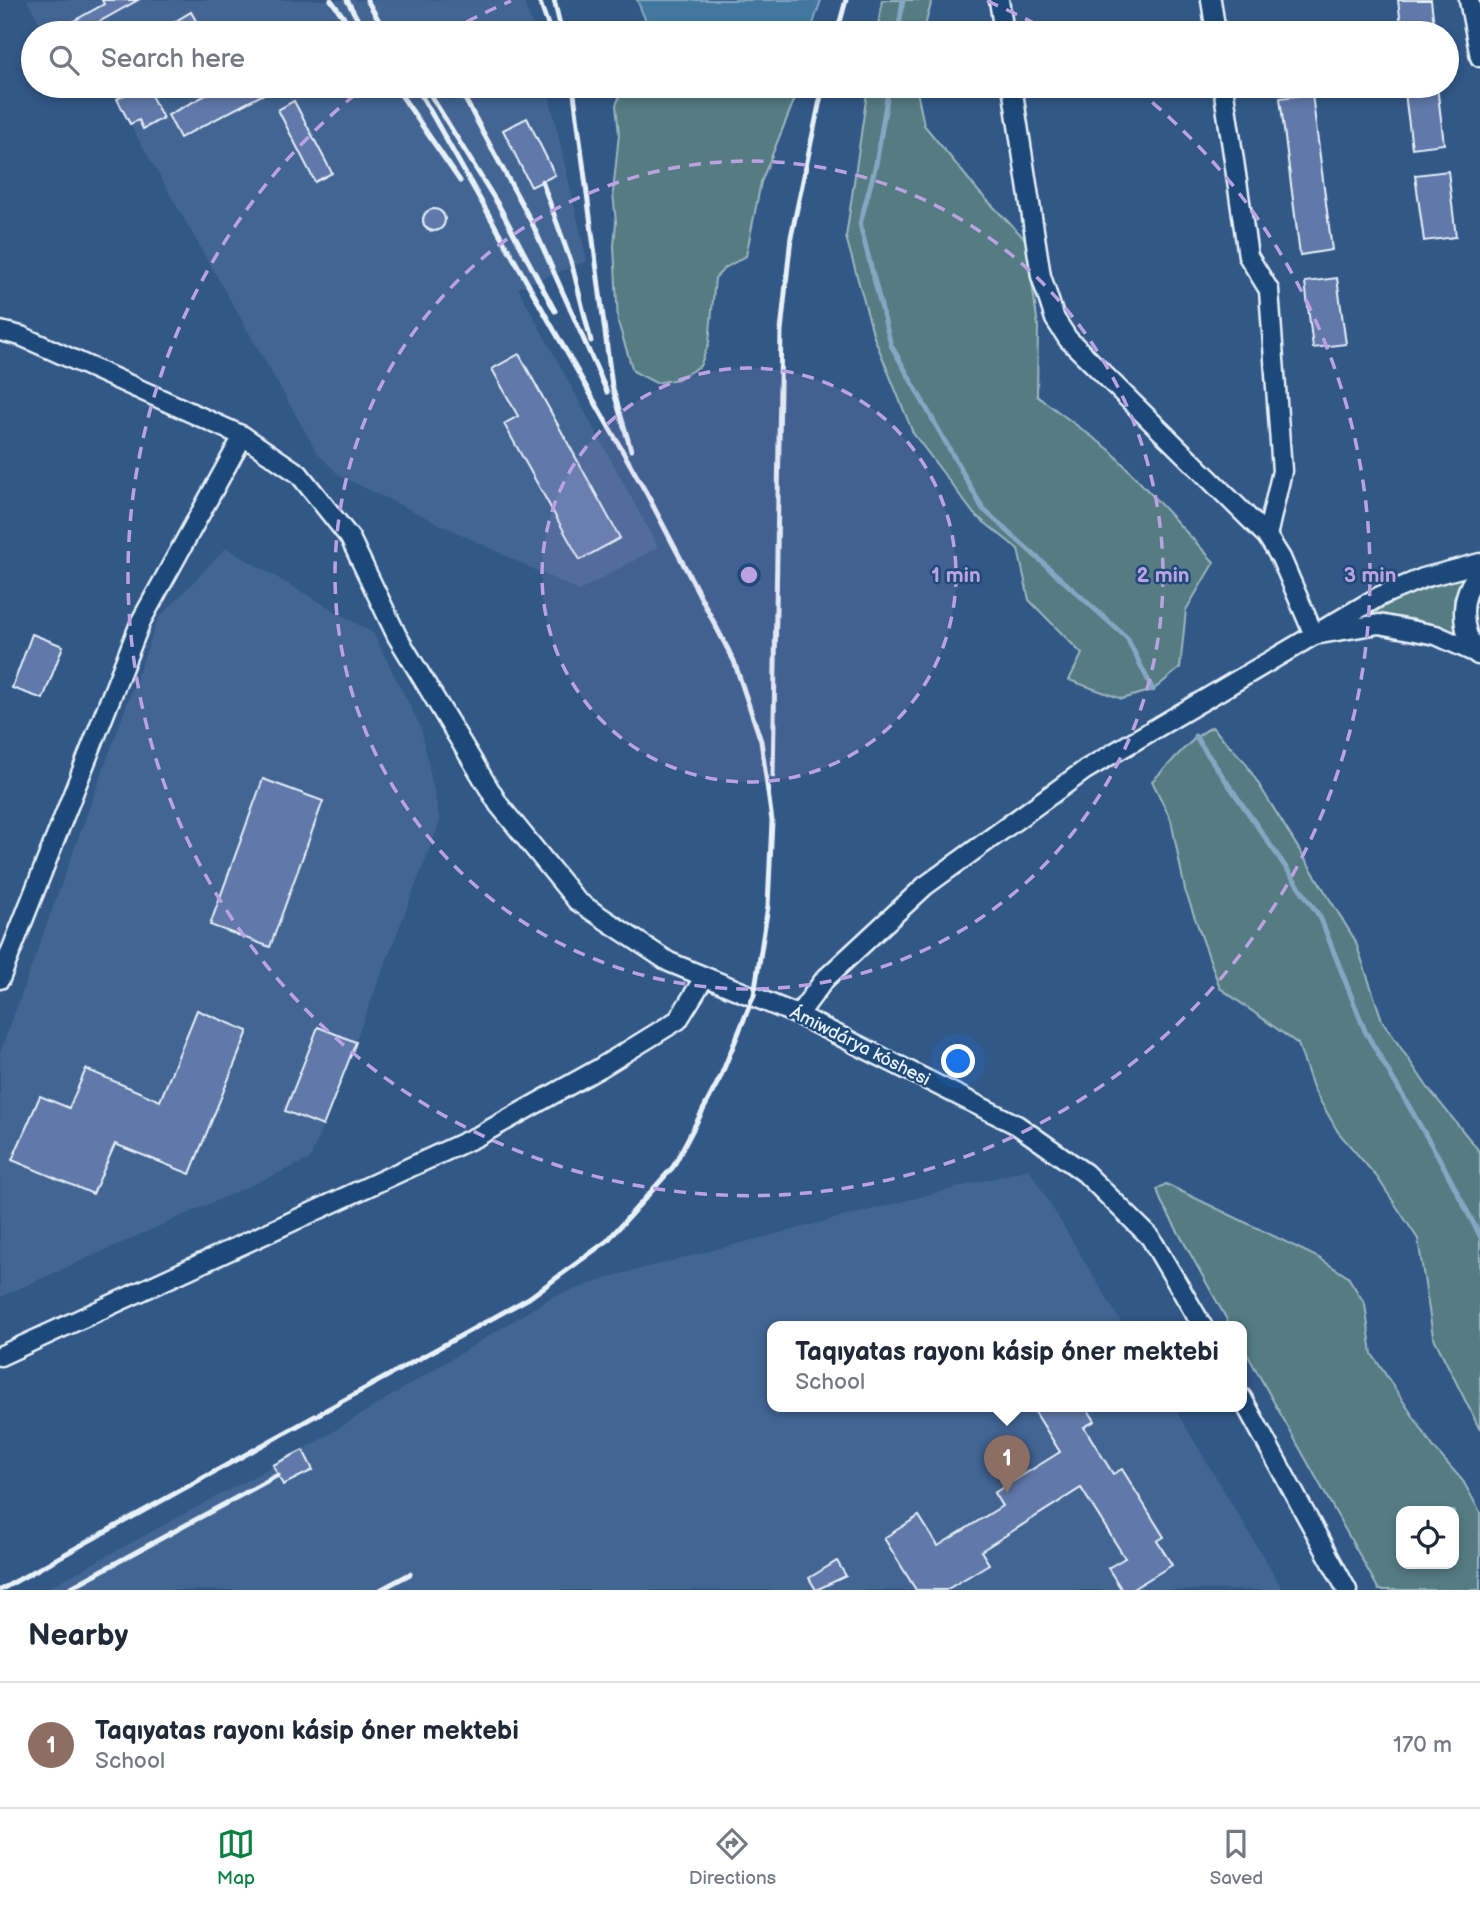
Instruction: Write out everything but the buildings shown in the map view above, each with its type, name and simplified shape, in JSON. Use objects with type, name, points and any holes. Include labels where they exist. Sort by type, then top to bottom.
[{"type":"street","points":[[999,0],[1002,21]]},
{"type":"street","points":[[1211,0],[1214,21]]},
{"type":"street","points":[[1469,0],[1478,32],[1480,57]]},
{"type":"street","points":[[1014,98],[1041,276],[1055,319],[1068,339],[1267,536],[1281,558],[1314,635]]},
{"type":"street","points":[[1225,98],[1248,256],[1269,290],[1282,471],[1267,536]]},
{"type":"street","name":"Ámiwdárya kóshesi","points":[[0,331],[21,336],[243,436],[299,474],[350,538],[397,636],[499,805],[577,901],[632,940],[704,978],[754,995],[798,1015],[1017,1125],[1085,1173],[1150,1237],[1199,1321]]},
{"type":"street","points":[[0,979],[141,621],[243,436]]},
{"type":"street","points":[[798,1015],[825,979],[925,886],[1085,770],[1380,596],[1423,578],[1480,563]]},
{"type":"street","points":[[1478,655],[1466,635],[1463,615],[1466,594],[1480,572]]},
{"type":"street","points":[[1314,635],[1379,624],[1436,635],[1478,655]]},
{"type":"street","points":[[0,1356],[478,1136],[600,1068],[678,1020],[704,978]]},
{"type":"street","points":[[1247,1409],[1347,1590]]},
{"type":"shaded area","points":[[27,0],[523,0],[531,21],[38,21]]},
{"type":"shaded area","points":[[637,0],[821,0],[814,21],[646,21]]},
{"type":"shaded area","points":[[550,98],[587,261],[518,288],[658,547],[579,591],[340,476],[318,454],[117,99]]},
{"type":"shaded area","points":[[226,548],[373,633],[421,728],[440,822],[310,1159],[0,1297],[0,1053],[158,619]]},
{"type":"shaded area","points":[[1029,1169],[1120,1321],[767,1321],[767,1412],[1177,1412],[1283,1590],[44,1590],[308,1447],[552,1297],[617,1275]]},
{"type":"green space","points":[[882,0],[932,0],[926,21],[879,21]]},
{"type":"green space","points":[[619,98],[795,98],[761,182],[746,256],[725,268],[715,278],[709,343],[700,366],[678,379],[656,383],[633,371],[618,322],[613,193],[619,134],[616,105]]},
{"type":"green space","points":[[866,98],[918,98],[924,125],[979,192],[1026,240],[1038,326],[1037,396],[1110,450],[1214,562],[1186,610],[1180,668],[1153,690],[1122,699],[1069,680],[1082,654],[1029,600],[1018,549],[974,514],[913,433],[874,337],[846,237]]},
{"type":"green space","points":[[1464,575],[1454,599],[1455,634],[1413,619],[1369,615],[1400,598]]},
{"type":"green space","points":[[1212,727],[1245,762],[1355,940],[1382,1020],[1428,1088],[1480,1152],[1480,1430],[1433,1336],[1418,1239],[1377,1177],[1338,1132],[1314,1090],[1298,1044],[1220,988],[1185,890],[1171,820],[1152,781],[1188,745]]},
{"type":"green space","points":[[1166,1184],[1319,1258],[1348,1277],[1365,1304],[1372,1354],[1434,1448],[1463,1481],[1480,1512],[1480,1590],[1379,1590],[1247,1354],[1247,1321],[1228,1321],[1161,1201],[1157,1189]]},
{"type":"waterway","points":[[900,21],[903,0]]},
{"type":"waterway","points":[[887,98],[876,164],[860,224],[891,345],[983,509],[1127,638],[1153,690]]},
{"type":"waterway","points":[[1195,736],[1320,917],[1365,1031],[1442,1163],[1480,1236]]},
{"type":"railway","points":[[331,0],[346,21]]},
{"type":"railway","points":[[347,0],[358,21]]},
{"type":"railway","points":[[367,0],[379,21]]},
{"type":"railway","points":[[539,0],[547,21]]},
{"type":"railway","points":[[554,0],[559,21]]},
{"type":"railway","points":[[840,21],[846,0]]},
{"type":"railway","points":[[403,98],[460,181]]},
{"type":"railway","points":[[0,1590],[529,1298],[607,1241],[673,1167],[720,1078],[754,995],[768,906],[772,821],[761,741],[734,661],[648,496],[423,98]]},
{"type":"railway","points":[[432,98],[499,206],[555,311]]},
{"type":"railway","points":[[464,98],[532,223],[607,392]]},
{"type":"railway","points":[[575,98],[612,386],[631,450]]},
{"type":"railway","points":[[773,776],[781,331],[791,237],[820,98]]},
{"type":"railway","points":[[542,181],[572,265],[591,341]]},
{"type":"railway","points":[[66,1590],[278,1475]]},
{"type":"railway","points":[[380,1590],[410,1574]]},
{"type":"place","name":"Taqıyatas rayonı kásip óner mektebi","points":[[1007,1493]]}]
